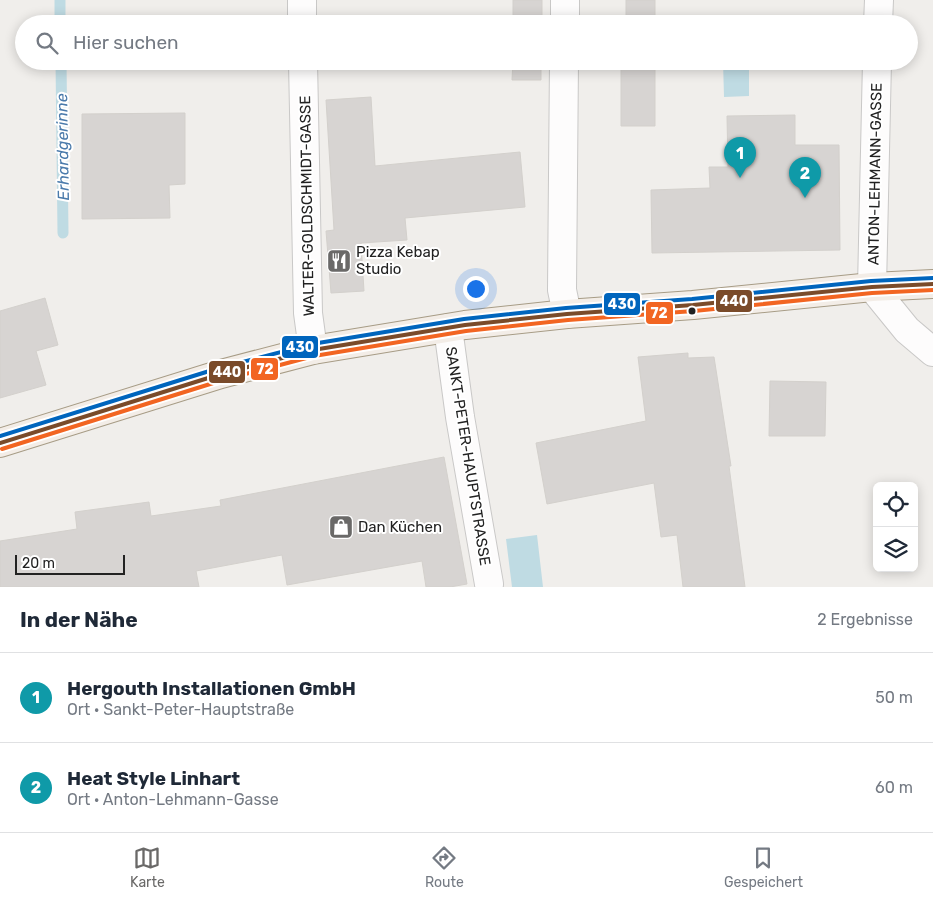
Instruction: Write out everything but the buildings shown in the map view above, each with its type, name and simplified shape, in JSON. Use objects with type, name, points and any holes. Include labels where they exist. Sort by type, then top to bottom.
[{"type":"main road","name":"SANKT-PETER-HAUPTSTRASSE","points":[[0,443],[221,374],[313,350],[448,328],[567,314],[693,305],[872,286],[933,284]]},
{"type":"street","points":[[302,0],[302,15]]},
{"type":"street","points":[[565,0],[565,15]]},
{"type":"street","points":[[878,15],[879,0]]},
{"type":"street","name":"WALTER-GOLDSCHMIDT-GASSE","points":[[303,70],[308,313],[313,350]]},
{"type":"street","points":[[564,70],[562,290],[567,314]]},
{"type":"street","name":"ANTON-LEHMANN-GASSE","points":[[872,286],[877,70]]},
{"type":"street","points":[[872,286],[906,330],[933,352]]},
{"type":"street","name":"SANKT-PETER-HAUPTSTRASSE","points":[[448,328],[460,417],[489,584]]},
{"type":"water","points":[[723,70],[749,70],[749,96],[724,97]]},
{"type":"water","points":[[537,535],[543,587],[512,587],[506,539]]},
{"type":"waterway","name":"Erhardgerinne","points":[[60,0],[60,15]]},
{"type":"waterway","name":"Erhardgerinne","points":[[61,70],[63,233]]},
{"type":"transit line","name":"430","points":[[0,436],[219,368],[312,344],[464,319],[566,308],[692,299],[871,281],[933,278]]},
{"type":"transit line","name":"440","points":[[0,443],[221,374],[313,350],[465,325],[567,314],[693,305],[872,287],[933,284]]},
{"type":"transit line","name":"72","points":[[2,449],[223,380],[314,356],[466,331],[568,320],[694,311],[872,293],[933,290]]},
{"type":"place","name":"Hergouth Installationen GmbH","points":[[740,178]]},
{"type":"place","name":"Heat Style Linhart","points":[[805,198]]},
{"type":"place","name":"Pizza Kebap Studio","points":[[339,261]]},
{"type":"place","name":"Dan Küchen","points":[[341,527]]}]
